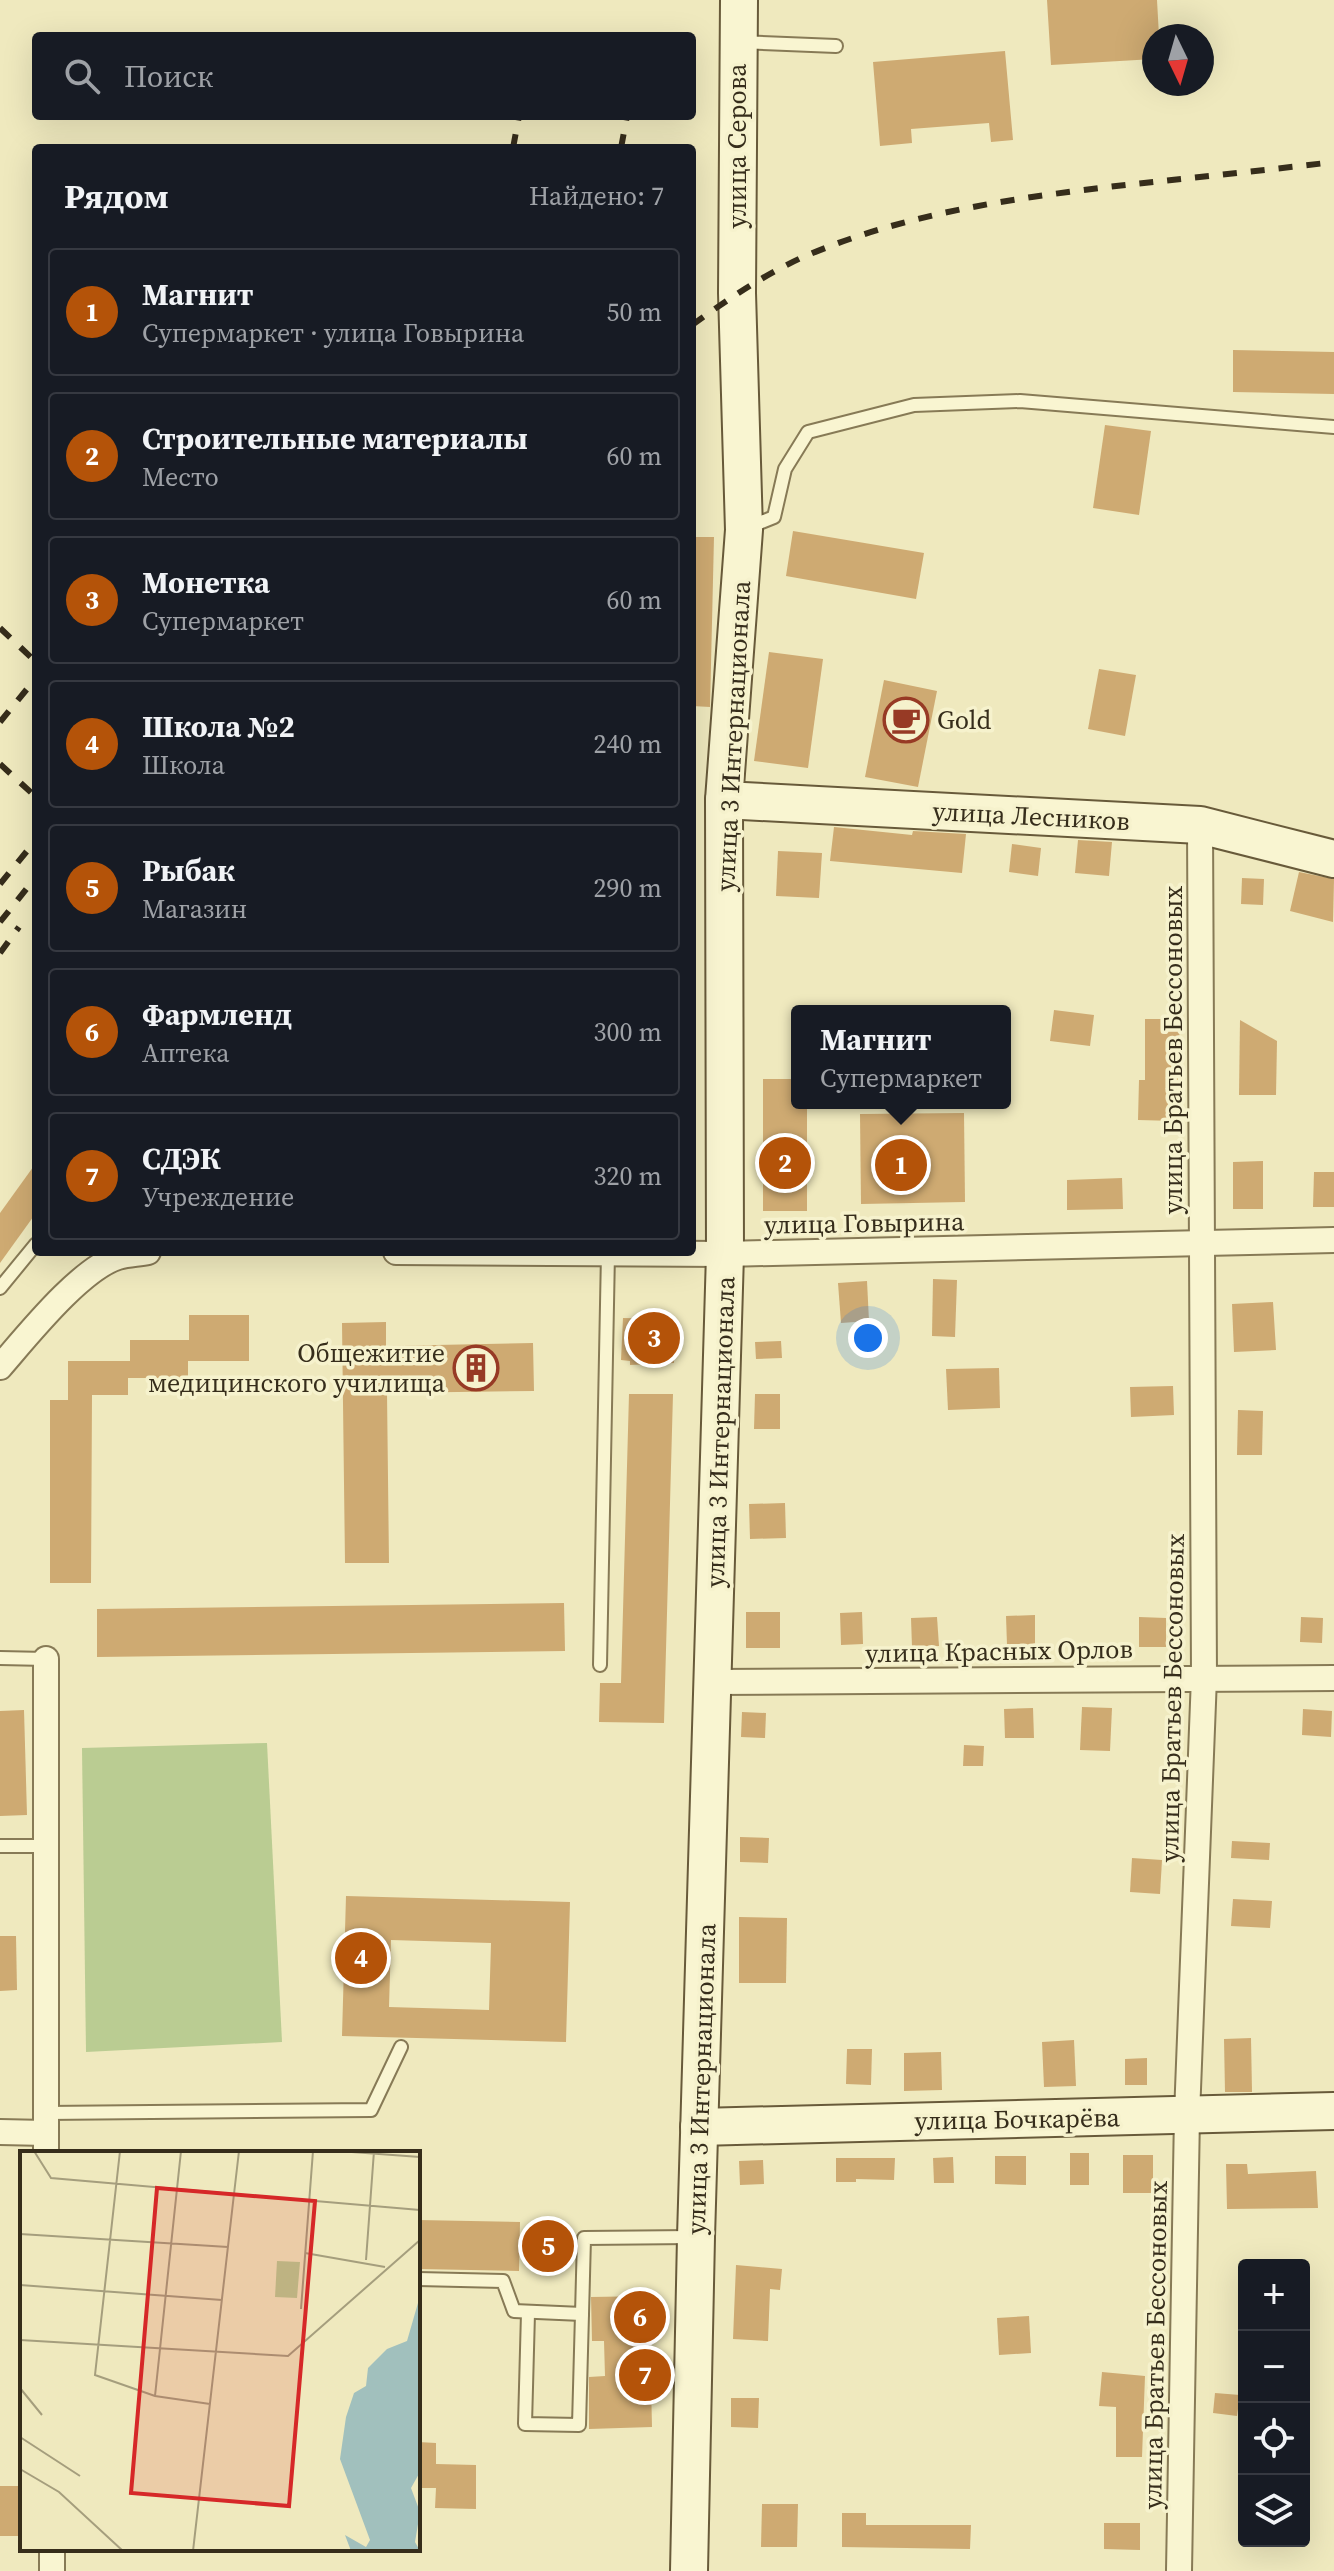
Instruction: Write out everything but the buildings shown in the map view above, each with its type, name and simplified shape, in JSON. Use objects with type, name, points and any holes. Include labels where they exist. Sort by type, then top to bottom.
[{"type":"main road","name":"улица Серова","points":[[737,293],[739,0]]},
{"type":"main road","name":"улица 3 Интернационала","points":[[689,2571],[725,1254],[724,800],[744,530],[737,293]]},
{"type":"main road","name":"улица Лесников","points":[[724,800],[1200,825],[1334,859]]},
{"type":"main road","name":"улица Бочкарёва","points":[[699,2127],[1334,2111]]},
{"type":"street","name":"улица Братьев Бессоновых","points":[[1179,2571],[1187,2115],[1204,1677],[1200,825]]},
{"type":"street","name":"улица Говырина","points":[[696,1254],[1334,1240]]},
{"type":"street","points":[[0,1367],[66,1293],[113,1256]]},
{"type":"street","points":[[0,2132],[46,2133],[46,1659]]},
{"type":"street","name":"улица Красных Орлов","points":[[713,1682],[1334,1678]]},
{"type":"lane","points":[[737,42],[836,46]]},
{"type":"lane","points":[[744,530],[774,517],[785,469],[808,432],[914,405],[1020,401],[1334,427]]},
{"type":"lane","points":[[0,1288],[32,1249]]},
{"type":"lane","points":[[600,1665],[608,1256]]},
{"type":"lane","points":[[0,1658],[46,1659]]},
{"type":"lane","points":[[0,1846],[46,1846]]},
{"type":"lane","points":[[46,2133],[371,2110],[401,2047]]},
{"type":"lane","points":[[528,2313],[525,2424],[579,2425],[584,2238],[696,2237]]},
{"type":"lane","points":[[420,2279],[503,2281],[514,2311],[582,2314]]},
{"type":"green space","points":[[267,1743],[282,2042],[86,2052],[82,1748]]},
{"type":"railway","points":[[514,144],[518,120]]},
{"type":"railway","points":[[622,144],[626,120]]},
{"type":"railway","points":[[696,322],[745,289],[801,258],[841,242],[923,218],[1049,195],[1334,162]]},
{"type":"railway","points":[[0,628],[32,658]]},
{"type":"railway","points":[[0,722],[32,683]]},
{"type":"railway","points":[[0,764],[32,793]]},
{"type":"railway","points":[[0,884],[32,845]]},
{"type":"railway","points":[[0,922],[32,882]]},
{"type":"railway","points":[[0,953],[19,927]]},
{"type":"place","name":"Gold","points":[[906,720]]},
{"type":"place","name":"Строительные материалы","points":[[785,1163]]},
{"type":"place","name":"Магнит","points":[[901,1165]]},
{"type":"place","name":"Монетка","points":[[654,1338]]},
{"type":"place","name":"Общежитие медицинского училища","points":[[476,1368]]},
{"type":"place","name":"Школа №2","points":[[361,1958]]},
{"type":"place","name":"Рыбак","points":[[548,2246]]},
{"type":"place","name":"Фармленд","points":[[640,2317]]},
{"type":"place","name":"СДЭК","points":[[645,2375]]}]
